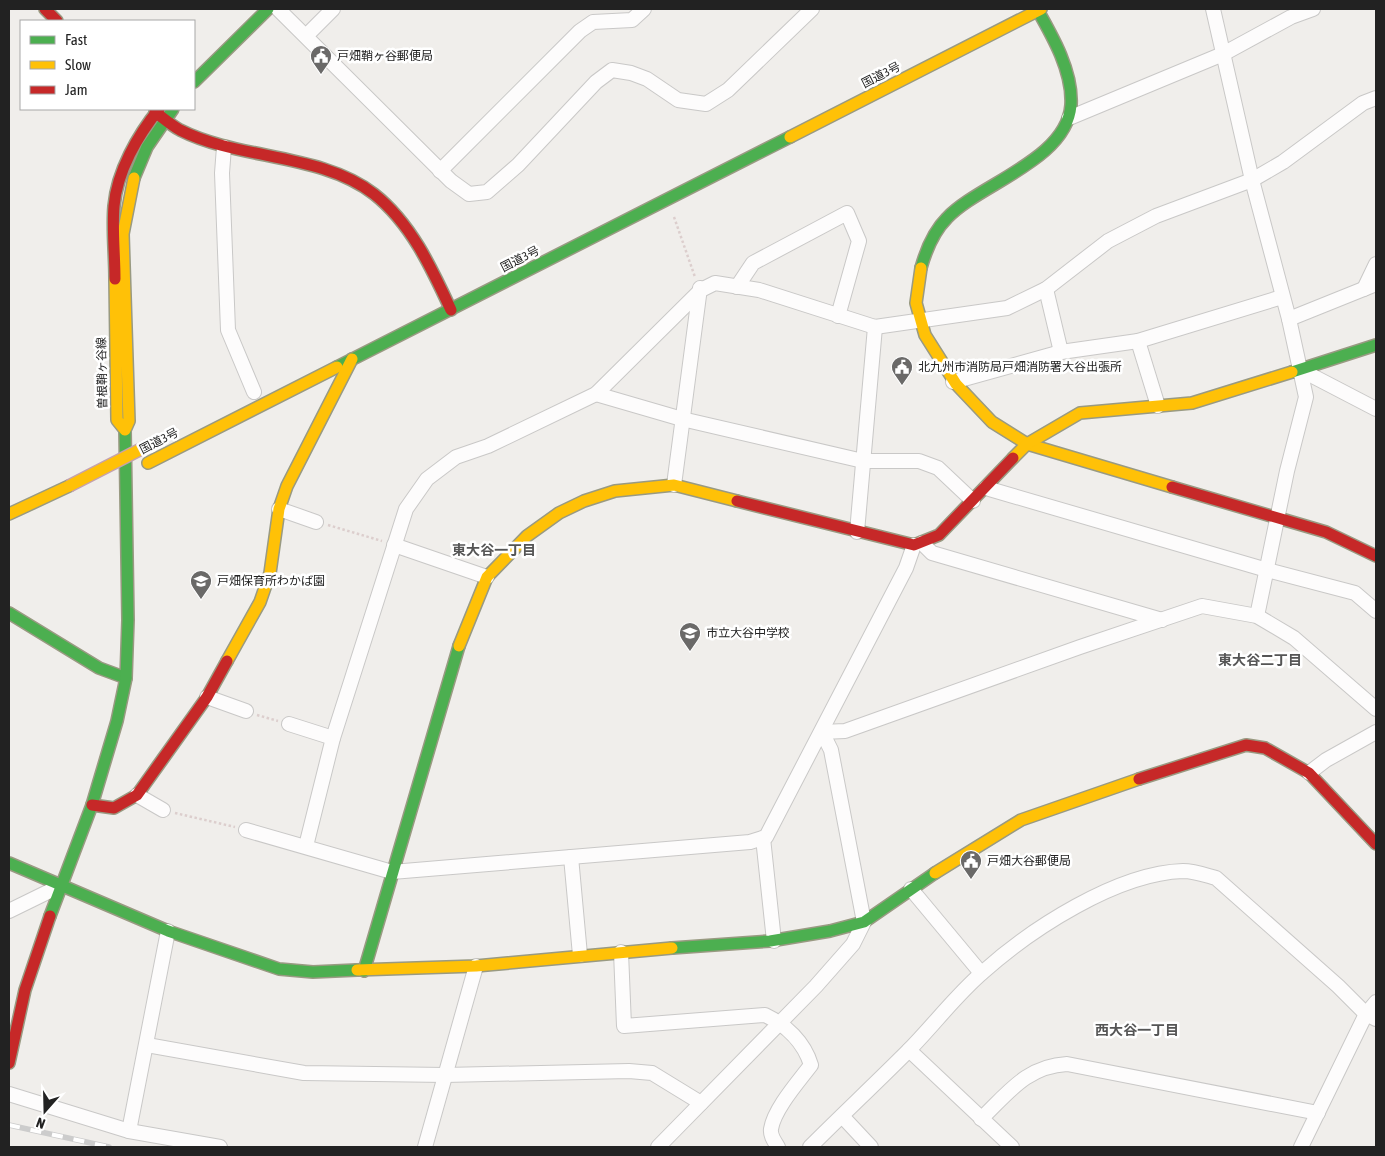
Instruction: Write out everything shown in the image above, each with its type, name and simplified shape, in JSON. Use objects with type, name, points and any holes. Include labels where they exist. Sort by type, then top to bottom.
[{"type":"main road","points":[[45,9],[56,20]]},
{"type":"main road","points":[[195,67],[254,9]]},
{"type":"main road","points":[[195,81],[268,9]]},
{"type":"main road","points":[[998,18],[1015,9]]},
{"type":"main road","points":[[1039,9],[1067,75],[1072,98],[1069,118],[1047,148],[953,212],[938,230],[924,256],[916,304],[932,349],[953,382],[968,400],[993,423],[1027,444],[1326,532],[1376,556]]},
{"type":"main road","name":"国道3号","points":[[113,480],[451,310],[1039,9]]},
{"type":"main road","points":[[158,112],[181,131],[224,147],[309,167],[358,184],[382,202],[406,227],[451,310]]},
{"type":"main road","name":"曽根鞘ヶ谷線","points":[[9,1063],[25,990],[60,886],[92,805],[117,721],[126,678],[128,620],[125,430],[129,421],[123,234],[132,181],[147,147],[158,112]]},
{"type":"main road","points":[[364,971],[456,653],[487,577],[527,536],[567,509],[615,491],[674,485],[857,532],[918,544],[939,535],[1027,444],[1080,412],[1192,403],[1376,345]]},
{"type":"main road","points":[[92,805],[114,808],[137,795],[207,697],[260,602],[270,573],[279,509],[287,486],[352,359]]},
{"type":"main road","name":"国道3号","points":[[9,514],[153,443]]},
{"type":"main road","points":[[9,526],[26,519]]},
{"type":"main road","points":[[9,613],[99,668],[126,678]]},
{"type":"main road","points":[[9,862],[60,886],[168,931],[279,968],[313,972],[476,966],[580,955],[774,941],[830,931],[864,922],[911,889],[1021,820],[1226,750],[1246,745],[1265,748],[1309,773],[1376,844]]},
{"type":"street","points":[[278,9],[451,182],[469,194],[487,192],[518,165],[596,82],[612,70],[631,73],[647,79],[678,100],[706,104],[728,90],[812,9]]},
{"type":"street","points":[[306,36],[333,9]]},
{"type":"street","points":[[440,171],[580,31],[593,22],[632,20],[644,9]]},
{"type":"street","points":[[1214,9],[1252,180],[1289,319],[1306,396],[1287,472],[1279,518],[1257,616]]},
{"type":"street","points":[[1069,118],[1223,54],[1291,17],[1313,9]]},
{"type":"street","points":[[306,846],[333,738],[406,509],[427,479],[456,457],[488,446],[596,394],[700,288],[715,284],[759,290],[875,328],[920,319],[1007,308],[1046,288],[1108,241],[1156,216],[1252,180],[1283,162],[1363,103],[1376,98]]},
{"type":"street","points":[[224,147],[222,172],[228,330],[254,392]]},
{"type":"street","points":[[737,287],[754,263],[847,213],[859,241],[838,316]]},
{"type":"street","points":[[1289,319],[1370,286],[1376,264]]},
{"type":"street","points":[[674,485],[700,288]]},
{"type":"street","points":[[1046,288],[1061,352]]},
{"type":"street","points":[[953,382],[1061,352],[1138,341],[1282,298]]},
{"type":"street","points":[[857,532],[875,328]]},
{"type":"street","points":[[1138,341],[1158,406]]},
{"type":"street","points":[[1301,370],[1376,409]]},
{"type":"street","points":[[596,394],[682,419],[863,461],[919,461],[938,468],[973,501]]},
{"type":"street","points":[[986,488],[1267,570],[1355,593],[1376,611]]},
{"type":"street","points":[[279,509],[316,522]]},
{"type":"street","points":[[246,830],[392,872],[750,842],[763,838],[775,823],[918,544],[932,553],[1162,620]]},
{"type":"street","points":[[394,545],[487,577]]},
{"type":"street","points":[[822,732],[845,731],[1070,650],[1202,606],[1257,616],[1294,638],[1376,709]]},
{"type":"street","points":[[207,697],[246,711]]},
{"type":"street","points":[[290,724],[333,738]]},
{"type":"street","points":[[658,1147],[782,1023],[853,944],[864,922],[831,750],[822,732]]},
{"type":"street","points":[[1309,773],[1326,760],[1376,732]]},
{"type":"street","points":[[137,795],[163,810]]},
{"type":"street","points":[[763,838],[774,941]]},
{"type":"street","points":[[572,856],[580,955]]},
{"type":"street","points":[[810,1147],[909,1050],[982,973],[1067,912],[1113,888],[1158,874],[1183,871],[1199,872],[1216,878],[1371,1016]]},
{"type":"street","points":[[9,911],[60,886]]},
{"type":"street","points":[[911,889],[982,973]]},
{"type":"street","points":[[129,1130],[168,931]]},
{"type":"street","points":[[621,952],[624,1026],[765,1015],[782,1023],[808,1052],[811,1064],[782,1105],[771,1129],[772,1137],[778,1147]]},
{"type":"street","points":[[425,1147],[476,966]]},
{"type":"street","points":[[1301,1147],[1371,1016],[1376,1002]]},
{"type":"street","points":[[147,1045],[304,1073],[445,1075],[629,1071],[652,1073],[701,1103]]},
{"type":"street","points":[[909,1050],[1012,1147]]},
{"type":"street","points":[[982,1119],[1026,1076],[1054,1064],[1067,1064],[1318,1113]]},
{"type":"street","points":[[9,1094],[129,1130],[220,1147]]},
{"type":"street","points":[[842,1116],[870,1147]]},
{"type":"path","points":[[673,213],[700,288]]},
{"type":"path","points":[[316,522],[394,545]]},
{"type":"path","points":[[246,711],[290,724]]},
{"type":"path","points":[[163,810],[246,830]]},
{"type":"railway","points":[[9,1125],[109,1147]]},
{"type":"traffic: fast","points":[[195,81],[268,9]]},
{"type":"traffic: fast","points":[[921,268],[931,242],[947,218],[961,206],[1038,156],[1054,141],[1066,124],[1071,105],[1069,80],[1061,55],[1037,9]]},
{"type":"traffic: fast","points":[[134,178],[147,147],[172,110]]},
{"type":"traffic: fast","points":[[337,367],[790,137]]},
{"type":"traffic: fast","points":[[1292,372],[1376,345]]},
{"type":"traffic: fast","points":[[50,916],[92,805],[117,721],[126,678],[128,620],[125,430]]},
{"type":"traffic: fast","points":[[9,613],[99,668],[126,678]]},
{"type":"traffic: fast","points":[[364,971],[459,646]]},
{"type":"traffic: fast","points":[[9,863],[168,931],[279,969],[313,972],[357,970]]},
{"type":"traffic: fast","points":[[672,948],[770,941],[830,931],[864,922],[935,873]]},
{"type":"traffic: slow","points":[[790,137],[1041,9]]},
{"type":"traffic: slow","points":[[115,279],[117,420],[125,430],[129,421],[123,234],[134,178]]},
{"type":"traffic: slow","points":[[921,268],[916,303],[925,335],[956,384],[992,422],[1027,444],[1172,487]]},
{"type":"traffic: slow","points":[[227,661],[260,602],[270,573],[279,509],[287,486],[352,359]]},
{"type":"traffic: slow","points":[[148,463],[337,367]]},
{"type":"traffic: slow","points":[[1013,458],[1027,444],[1080,413],[1192,403],[1292,372]]},
{"type":"traffic: slow","points":[[69,486],[149,445]]},
{"type":"traffic: slow","points":[[459,646],[487,577],[527,536],[559,513],[584,501],[615,491],[674,485],[737,501]]},
{"type":"traffic: slow","points":[[9,514],[69,486]]},
{"type":"traffic: slow","points":[[935,873],[1021,820],[1139,779]]},
{"type":"traffic: slow","points":[[357,970],[476,966],[672,948]]},
{"type":"traffic: jam","points":[[45,9],[56,20]]},
{"type":"traffic: jam","points":[[115,279],[113,224],[119,180],[136,142],[158,110]]},
{"type":"traffic: jam","points":[[155,112],[180,130],[203,140],[330,171],[353,181],[374,194],[410,233],[428,263],[451,310]]},
{"type":"traffic: jam","points":[[737,501],[914,545],[939,535],[1013,458]]},
{"type":"traffic: jam","points":[[1172,487],[1326,532],[1376,556]]},
{"type":"traffic: jam","points":[[92,805],[114,808],[137,795],[207,697],[227,661]]},
{"type":"traffic: jam","points":[[1139,779],[1246,745],[1265,748],[1309,773],[1376,844]]},
{"type":"traffic: jam","points":[[9,1063],[25,990],[50,916]]},
{"type":"place","name":"戸畑鞘ヶ谷郵便局","points":[[321,75]]},
{"type":"place","name":"北九州市消防局戸畑消防署大谷出張所","points":[[902,386]]},
{"type":"place","name":"戸畑保育所わかば園","points":[[201,600]]},
{"type":"place","name":"市立大谷中学校","points":[[690,652]]},
{"type":"place","name":"戸畑大谷郵便局","points":[[971,880]]},
{"type":"district","name":"東大谷一丁目","points":[[494,550]]},
{"type":"district","name":"東大谷二丁目","points":[[1260,660]]},
{"type":"district","name":"西大谷一丁目","points":[[1137,1030]]}]
